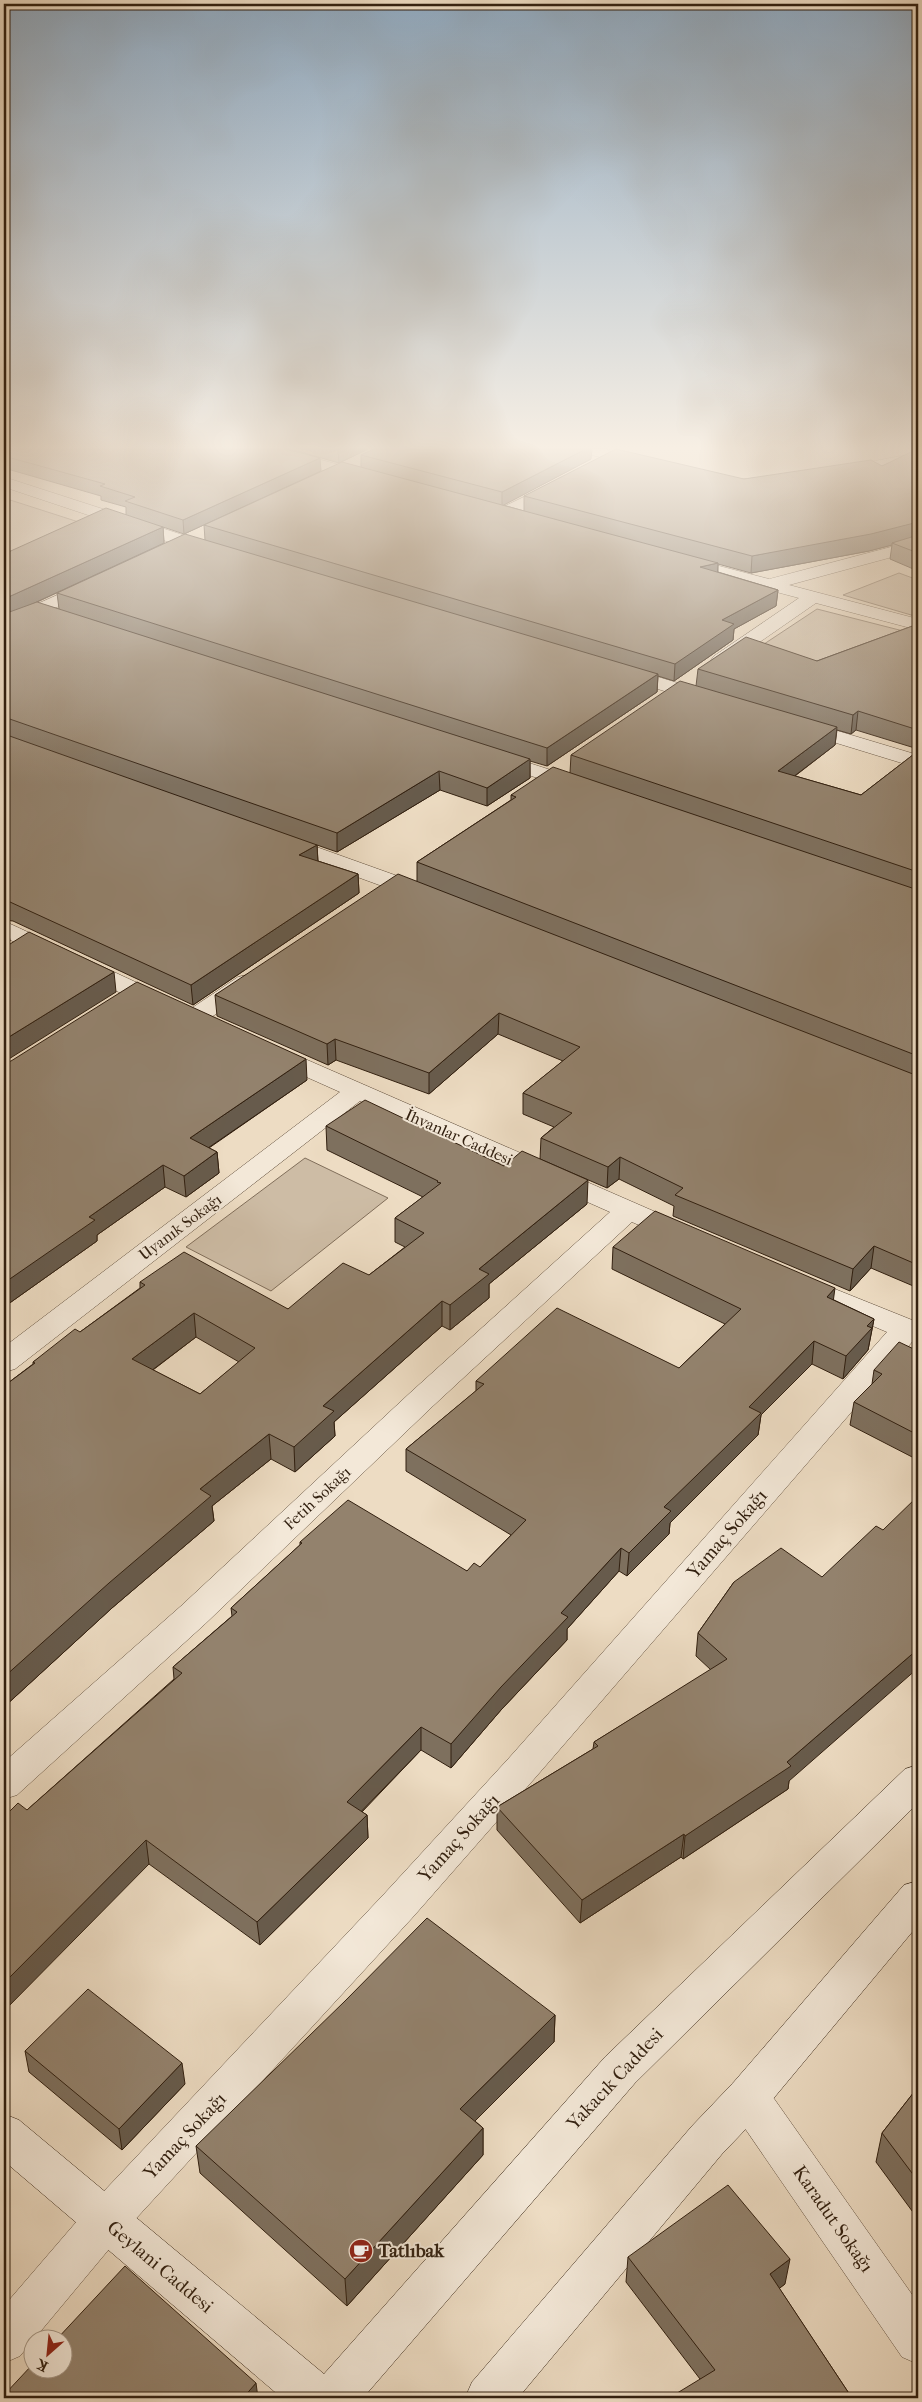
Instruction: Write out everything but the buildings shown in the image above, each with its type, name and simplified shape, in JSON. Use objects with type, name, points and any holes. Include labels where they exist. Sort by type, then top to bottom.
[{"type":"street","points":[[679,561],[918,625]]},
{"type":"street","points":[[766,585],[855,561]]},
{"type":"street","points":[[4,626],[106,578]]},
{"type":"street","points":[[654,705],[812,597]]},
{"type":"street","points":[[37,610],[65,619]]},
{"type":"street","points":[[604,667],[724,703]]},
{"type":"street","points":[[780,720],[918,762]]},
{"type":"street","points":[[474,751],[598,792]]},
{"type":"street","points":[[526,792],[574,760]]},
{"type":"street","points":[[265,836],[402,876],[440,900]]},
{"type":"street","points":[[370,898],[402,876]]},
{"type":"street","points":[[15,941],[222,1030]]},
{"type":"street","points":[[195,1018],[267,968]]},
{"type":"street","points":[[111,1007],[136,992]]},
{"type":"street","name":"İhvanlar Caddesi","points":[[249,1042],[356,1092],[700,1241]]},
{"type":"street","name":"Uyanık Sokağı","points":[[4,1362],[356,1092]]},
{"type":"street","name":"Fetih Sokağı","points":[[4,1784],[193,1614],[415,1406],[628,1211]]},
{"type":"street","points":[[781,1276],[913,1331]]},
{"type":"street","name":"Yamaç Sokağı","points":[[4,2340],[105,2221],[399,1905],[913,1331]]},
{"type":"street","name":"Yakacık Caddesi","points":[[333,2398],[620,2070],[918,1780]]},
{"type":"street","points":[[488,2398],[707,2140],[748,2097],[918,1897]]},
{"type":"street","name":"Karadut Sokağı","points":[[748,2097],[918,2341]]},
{"type":"street","name":"Geylani Caddesi","points":[[4,2134],[317,2398]]},
{"type":"shaded area","points":[[899,573],[918,580],[918,617],[843,595]]},
{"type":"shaded area","points":[[817,609],[915,634],[841,667],[758,648]]},
{"type":"shaded area","points":[[305,1158],[388,1198],[271,1291],[186,1247]]},
{"type":"place","name":"Tatlıbak","points":[[361,2251]]}]
